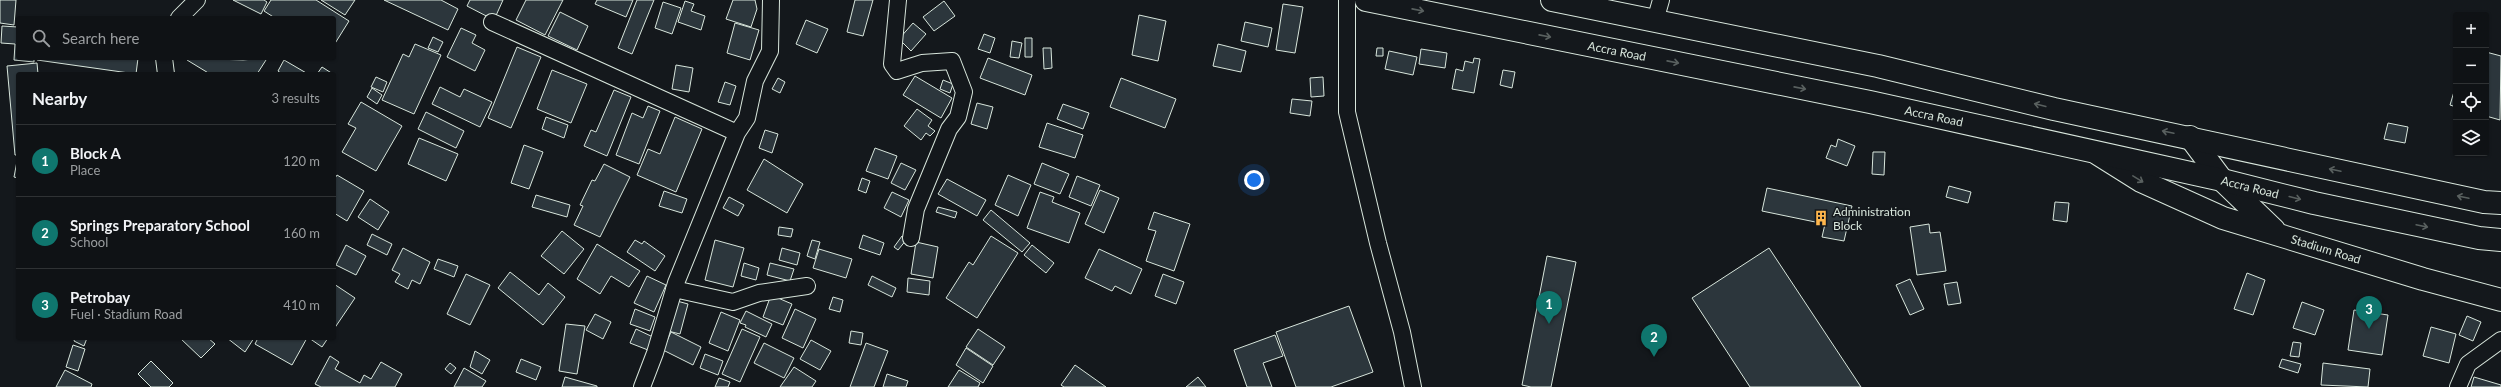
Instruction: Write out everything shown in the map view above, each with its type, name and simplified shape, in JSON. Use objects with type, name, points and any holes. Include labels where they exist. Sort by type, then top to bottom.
[{"type":"main road","name":"Accra Road","points":[[1366,0],[1870,102],[2222,180],[2314,203],[2479,238],[2501,240]]},
{"type":"main road","points":[[1552,0],[1878,66],[2054,109],[2190,137],[2337,171],[2501,203]]},
{"type":"main road","name":"Stadium Road","points":[[2190,137],[2222,180],[2279,234],[2423,279],[2501,300]]},
{"type":"main road","points":[[2093,151],[2141,181],[2170,195],[2224,218],[2279,234]]},
{"type":"street","points":[[181,16],[197,0]]},
{"type":"street","points":[[642,387],[658,346],[674,289],[737,132],[747,118],[755,81],[770,51],[771,0]]},
{"type":"street","points":[[898,0],[892,64],[897,71],[922,63],[952,61],[964,92],[958,117],[949,129],[916,209],[911,238]]},
{"type":"street","points":[[1347,0],[1347,112],[1376,236],[1402,332],[1413,387]]},
{"type":"street","points":[[1655,21],[1661,0]]},
{"type":"street","points":[[492,22],[737,132]]},
{"type":"street","points":[[164,60],[166,72]]},
{"type":"street","points":[[674,289],[733,302],[759,293],[807,286]]},
{"type":"street","points":[[2458,387],[2468,364],[2501,340]]},
{"type":"building","points":[[0,0],[16,0],[14,25],[0,23]]},
{"type":"building","points":[[233,0],[264,0],[267,2],[261,14]]},
{"type":"building","points":[[271,0],[316,0],[349,21],[336,42],[336,16],[272,16],[264,11]]},
{"type":"building","points":[[321,0],[355,0],[345,15]]},
{"type":"building","points":[[384,0],[441,0],[458,9],[448,30]]},
{"type":"building","points":[[470,0],[503,0],[494,20],[467,6]]},
{"type":"building","points":[[526,0],[563,0],[545,35],[516,20]]},
{"type":"building","points":[[597,0],[633,0],[626,17],[595,4]]},
{"type":"building","points":[[637,0],[654,0],[632,54],[618,48]]},
{"type":"building","points":[[733,0],[755,0],[757,9],[751,27],[726,19]]},
{"type":"building","points":[[855,0],[873,0],[863,36],[847,32]]},
{"type":"building","points":[[685,1],[694,4],[691,11],[705,16],[701,30],[678,22]]},
{"type":"building","points":[[944,1],[955,16],[934,31],[923,17]]},
{"type":"building","points":[[663,2],[681,8],[672,34],[655,28]]},
{"type":"building","points":[[1283,4],[1303,7],[1295,53],[1276,50]]},
{"type":"building","points":[[560,12],[588,26],[577,50],[548,36]]},
{"type":"building","points":[[1139,15],[1166,21],[1158,61],[1132,55]]},
{"type":"building","points":[[806,20],[828,29],[817,53],[796,44]]},
{"type":"building","points":[[1245,22],[1272,28],[1268,47],[1241,41]]},
{"type":"building","points":[[735,23],[759,30],[750,60],[727,53]]},
{"type":"building","points":[[913,23],[926,34],[911,51],[899,39]]},
{"type":"building","points":[[2,26],[16,27],[16,60],[34,60],[34,62],[14,60],[15,44],[1,43]]},
{"type":"building","points":[[461,28],[476,35],[472,43],[485,50],[475,71],[447,57]]},
{"type":"building","points":[[984,34],[995,38],[990,53],[978,49]]},
{"type":"building","points":[[433,37],[443,42],[438,52],[428,48]]},
{"type":"building","points":[[1025,38],[1032,38],[1032,57],[1025,57]]},
{"type":"building","points":[[1012,41],[1022,43],[1019,58],[1010,57]]},
{"type":"building","points":[[415,44],[441,55],[414,114],[382,100],[403,54],[409,57]]},
{"type":"building","points":[[1218,44],[1246,51],[1241,72],[1213,66]]},
{"type":"building","points":[[517,47],[541,57],[511,128],[488,118]]},
{"type":"building","points":[[1043,48],[1051,48],[1052,68],[1044,69]]},
{"type":"building","points":[[1377,48],[1383,48],[1383,56],[1376,56]]},
{"type":"building","points":[[1421,49],[1447,53],[1445,68],[1419,64]]},
{"type":"building","points":[[1389,51],[1417,57],[1413,75],[1385,69]]},
{"type":"building","points":[[2489,53],[2501,56],[2500,120],[2489,117]]},
{"type":"building","points":[[988,58],[1032,75],[1025,95],[980,78]]},
{"type":"building","points":[[1474,58],[1480,59],[1474,93],[1452,89],[1456,69],[1463,71],[1465,61],[1473,63]]},
{"type":"building","points":[[37,60],[138,60],[136,72],[122,72]]},
{"type":"building","points":[[187,60],[266,60],[258,72],[207,72]]},
{"type":"building","points":[[284,60],[305,72],[279,72],[278,71]]},
{"type":"building","points":[[37,63],[38,72],[16,72],[16,155],[15,155],[7,66]]},
{"type":"building","points":[[676,65],[693,68],[689,92],[672,89]]},
{"type":"building","points":[[322,67],[330,72],[318,72]]},
{"type":"building","points":[[552,70],[587,84],[571,123],[537,109]]},
{"type":"building","points":[[1503,70],[1515,72],[1512,88],[1500,85]]},
{"type":"building","points":[[915,76],[952,98],[941,118],[903,95]]},
{"type":"building","points":[[376,77],[387,82],[383,92],[371,87]]},
{"type":"building","points":[[1323,77],[1324,96],[1311,97],[1310,78]]},
{"type":"building","points":[[778,78],[785,82],[780,93],[772,89]]},
{"type":"building","points":[[1121,78],[1176,99],[1165,128],[1110,107]]},
{"type":"building","points":[[943,80],[953,84],[950,93],[940,89]]},
{"type":"building","points":[[725,82],[736,86],[730,105],[718,102]]},
{"type":"building","points":[[440,87],[460,97],[464,89],[492,102],[480,127],[432,104]]},
{"type":"building","points":[[372,88],[382,95],[377,104],[367,97]]},
{"type":"building","points":[[614,90],[631,97],[607,156],[584,146],[591,130],[596,132]]},
{"type":"building","points":[[2453,95],[2453,106],[2450,105]]},
{"type":"building","points":[[1292,99],[1312,101],[1310,116],[1290,113]]},
{"type":"building","points":[[361,102],[402,126],[376,171],[342,152],[356,128],[348,124]]},
{"type":"building","points":[[977,103],[993,107],[987,129],[971,124]]},
{"type":"building","points":[[1063,104],[1089,113],[1083,129],[1057,119]]},
{"type":"building","points":[[648,106],[660,111],[639,164],[616,155],[632,113],[643,118]]},
{"type":"building","points":[[917,109],[932,120],[928,126],[935,131],[930,136],[926,133],[921,140],[904,126]]},
{"type":"building","points":[[426,112],[464,131],[456,148],[418,129]]},
{"type":"building","points":[[546,117],[568,125],[564,138],[542,129]]},
{"type":"building","points":[[675,117],[702,129],[676,192],[637,175],[648,149],[660,154]]},
{"type":"building","points":[[1047,123],[1083,135],[1075,158],[1039,147]]},
{"type":"building","points":[[2388,123],[2408,127],[2405,143],[2384,139]]},
{"type":"building","points":[[765,130],[778,134],[772,153],[759,148]]},
{"type":"building","points":[[419,138],[458,154],[446,181],[408,164]]},
{"type":"building","points":[[1838,139],[1855,146],[1847,166],[1826,158],[1831,145],[1836,147]]},
{"type":"building","points":[[524,145],[543,152],[529,189],[511,183]]},
{"type":"building","points":[[875,148],[897,156],[888,179],[866,171]]},
{"type":"building","points":[[1873,152],[1885,152],[1884,175],[1872,174]]},
{"type":"building","points":[[764,159],[803,184],[787,213],[747,190]]},
{"type":"building","points":[[901,163],[916,170],[905,190],[891,183]]},
{"type":"building","points":[[1042,163],[1069,174],[1060,194],[1034,184]]},
{"type":"building","points":[[604,164],[630,177],[600,237],[574,225],[583,206],[580,205],[592,180],[595,181]]},
{"type":"building","points":[[16,166],[16,178],[14,177]]},
{"type":"building","points":[[337,175],[364,191],[347,221],[336,214]]},
{"type":"building","points":[[1008,175],[1031,185],[1018,216],[995,205]]},
{"type":"building","points":[[1077,176],[1100,185],[1091,206],[1069,197]]},
{"type":"building","points":[[862,178],[870,181],[866,193],[858,190]]},
{"type":"building","points":[[947,179],[986,200],[977,216],[938,194]]},
{"type":"building","points":[[1949,186],[1971,192],[1968,203],[1946,197]]},
{"type":"building","name":"Administration Block","points":[[1767,188],[1852,206],[1844,241],[1822,237],[1825,224],[1762,211]]},
{"type":"building","points":[[1100,190],[1119,198],[1104,233],[1085,224]]},
{"type":"building","points":[[664,191],[687,199],[682,213],[659,206]]},
{"type":"building","points":[[892,192],[909,200],[901,217],[884,208]]},
{"type":"building","points":[[1040,192],[1054,197],[1052,202],[1080,213],[1069,243],[1027,228]]},
{"type":"building","points":[[536,195],[570,205],[567,217],[532,207]]},
{"type":"building","points":[[729,197],[744,205],[738,216],[723,208]]},
{"type":"building","points":[[370,199],[389,212],[378,230],[358,217]]},
{"type":"building","points":[[2055,202],[2069,203],[2067,222],[2053,220]]},
{"type":"building","points":[[938,207],[957,212],[955,218],[936,212]]},
{"type":"building","points":[[991,210],[1030,243],[1022,252],[983,220]]},
{"type":"building","points":[[1154,212],[1190,224],[1174,271],[1146,261],[1156,231],[1148,229]]},
{"type":"building","points":[[1929,224],[1930,233],[1940,232],[1946,271],[1917,275],[1910,227]]},
{"type":"building","points":[[779,227],[793,229],[791,237],[778,235]]},
{"type":"building","points":[[562,231],[584,249],[564,274],[541,256]]},
{"type":"building","points":[[372,234],[392,244],[387,255],[367,245]]},
{"type":"building","points":[[863,235],[884,243],[880,255],[859,248]]},
{"type":"building","points":[[902,236],[907,239],[898,250],[894,247]]},
{"type":"building","points":[[991,236],[1018,253],[977,318],[946,298],[969,262],[973,265]]},
{"type":"building","points":[[635,240],[642,244],[644,241],[665,256],[655,271],[627,252]]},
{"type":"building","points":[[715,240],[744,248],[733,287],[705,280]]},
{"type":"building","points":[[812,240],[820,242],[815,259],[807,256]]},
{"type":"building","points":[[916,242],[938,247],[933,278],[911,274]]},
{"type":"building","points":[[597,244],[640,271],[629,287],[611,276],[600,294],[577,279]]},
{"type":"building","points":[[346,245],[366,256],[356,275],[336,265]]},
{"type":"building","points":[[1032,245],[1054,263],[1046,273],[1024,255]]},
{"type":"building","points":[[403,248],[430,262],[420,284],[412,280],[408,289],[395,282],[400,274],[392,270]]},
{"type":"building","points":[[782,248],[800,253],[797,265],[779,260]]},
{"type":"building","points":[[1769,248],[1861,387],[1750,387],[1692,298]]},
{"type":"building","points":[[819,249],[852,259],[846,278],[813,268]]},
{"type":"building","points":[[1099,249],[1142,269],[1131,294],[1115,286],[1112,291],[1085,278]]},
{"type":"building","points":[[1547,256],[1576,262],[1551,387],[1531,387],[1522,385]]},
{"type":"building","points":[[438,259],[458,266],[454,277],[434,269]]},
{"type":"building","points":[[744,263],[759,268],[756,280],[741,276]]},
{"type":"building","points":[[770,263],[794,269],[790,281],[767,275]]},
{"type":"building","points":[[510,272],[539,295],[548,283],[565,297],[543,325],[498,288]]},
{"type":"building","points":[[2247,273],[2265,280],[2253,315],[2234,309]]},
{"type":"building","points":[[466,274],[490,285],[470,325],[447,314]]},
{"type":"building","points":[[1163,274],[1184,282],[1176,304],[1155,296]]},
{"type":"building","points":[[647,276],[666,285],[654,312],[634,303]]},
{"type":"building","points":[[872,276],[896,288],[892,297],[868,285]]},
{"type":"building","points":[[908,278],[930,281],[929,295],[907,292]]},
{"type":"building","points":[[1910,279],[1924,309],[1910,315],[1896,285]]},
{"type":"building","points":[[1957,282],[1961,303],[1948,305],[1944,284]]},
{"type":"building","points":[[336,285],[355,298],[336,326]]},
{"type":"building","points":[[771,295],[792,304],[783,325],[763,317]]},
{"type":"building","points":[[833,297],[843,300],[840,312],[829,309]]},
{"type":"building","points":[[677,301],[688,304],[680,334],[668,331]]},
{"type":"building","points":[[2302,302],[2324,310],[2315,335],[2293,328]]},
{"type":"building","points":[[1349,306],[1373,372],[1331,387],[1296,387],[1276,332]]},
{"type":"building","points":[[635,309],[655,317],[650,331],[630,324]]},
{"type":"building","points":[[795,309],[816,319],[803,348],[782,338]]},
{"type":"building","points":[[2354,310],[2388,315],[2382,355],[2348,350]]},
{"type":"building","points":[[746,311],[772,324],[766,337],[740,323]]},
{"type":"building","points":[[721,312],[740,320],[728,351],[709,343]]},
{"type":"building","points":[[595,314],[611,322],[603,339],[586,330]]},
{"type":"building","points":[[2467,316],[2481,322],[2473,341],[2459,335]]},
{"type":"building","points":[[566,324],[585,326],[577,374],[559,371]]},
{"type":"building","points":[[2431,327],[2456,334],[2449,363],[2423,356]]},
{"type":"building","points":[[636,329],[653,337],[648,350],[630,343]]},
{"type":"building","points":[[742,329],[760,337],[740,382],[722,374]]},
{"type":"building","points":[[978,329],[1005,347],[993,365],[966,347]]},
{"type":"building","points":[[851,331],[863,333],[861,345],[849,343]]},
{"type":"building","points":[[671,332],[701,347],[693,365],[663,350]]},
{"type":"building","points":[[1275,335],[1283,356],[1263,363],[1272,387],[1247,387],[1234,350]]},
{"type":"building","points":[[74,340],[86,340],[84,346]]},
{"type":"building","points":[[182,340],[210,340],[215,344],[201,358]]},
{"type":"building","points":[[230,340],[253,340],[245,352]]},
{"type":"building","points":[[257,340],[306,340],[292,365],[255,344]]},
{"type":"building","points":[[312,340],[327,340],[322,347]]},
{"type":"building","points":[[811,340],[831,351],[820,370],[800,359]]},
{"type":"building","points":[[2293,342],[2301,343],[2299,357],[2290,356]]},
{"type":"building","points":[[764,343],[794,358],[784,378],[754,363]]},
{"type":"building","points":[[866,343],[888,351],[874,387],[850,387]]},
{"type":"building","points":[[73,345],[85,349],[78,371],[66,367]]},
{"type":"building","points":[[966,348],[993,366],[983,383],[956,365]]},
{"type":"building","points":[[475,351],[490,360],[482,374],[470,367]]},
{"type":"building","points":[[705,354],[723,361],[718,375],[700,368]]},
{"type":"building","points":[[330,356],[339,362],[335,369],[360,383],[364,375],[371,379],[381,362],[402,374],[395,387],[321,387],[315,384]]},
{"type":"building","points":[[521,359],[541,367],[536,380],[516,372]]},
{"type":"building","points":[[2282,359],[2301,364],[2298,373],[2279,367]]},
{"type":"building","points":[[151,361],[173,383],[169,387],[151,387],[138,374]]},
{"type":"building","points":[[450,363],[456,368],[451,374],[445,369]]},
{"type":"building","points":[[2323,363],[2370,369],[2368,387],[2321,385]]},
{"type":"building","points":[[1075,365],[1106,387],[1064,387],[1061,385]]},
{"type":"building","points":[[794,367],[816,381],[812,387],[780,387]]},
{"type":"building","points":[[464,368],[486,381],[482,387],[454,387]]},
{"type":"building","points":[[65,370],[92,384],[91,387],[56,387]]},
{"type":"building","points":[[959,370],[980,383],[978,387],[948,387]]},
{"type":"building","points":[[887,374],[908,381],[906,387],[883,387]]},
{"type":"building","points":[[565,377],[597,386],[597,387],[562,387]]},
{"type":"building","points":[[1198,377],[1206,387],[1186,387]]},
{"type":"building","points":[[2474,377],[2501,385],[2501,387],[2471,387]]},
{"type":"building","points":[[719,378],[730,382],[728,387],[715,387]]},
{"type":"place","name":"Administration Block","points":[[1821,218]]},
{"type":"place","name":"Block A","points":[[1549,324]]},
{"type":"place","name":"Petrobay","points":[[2369,329]]},
{"type":"place","name":"Springs Preparatory School","points":[[1654,357]]}]
